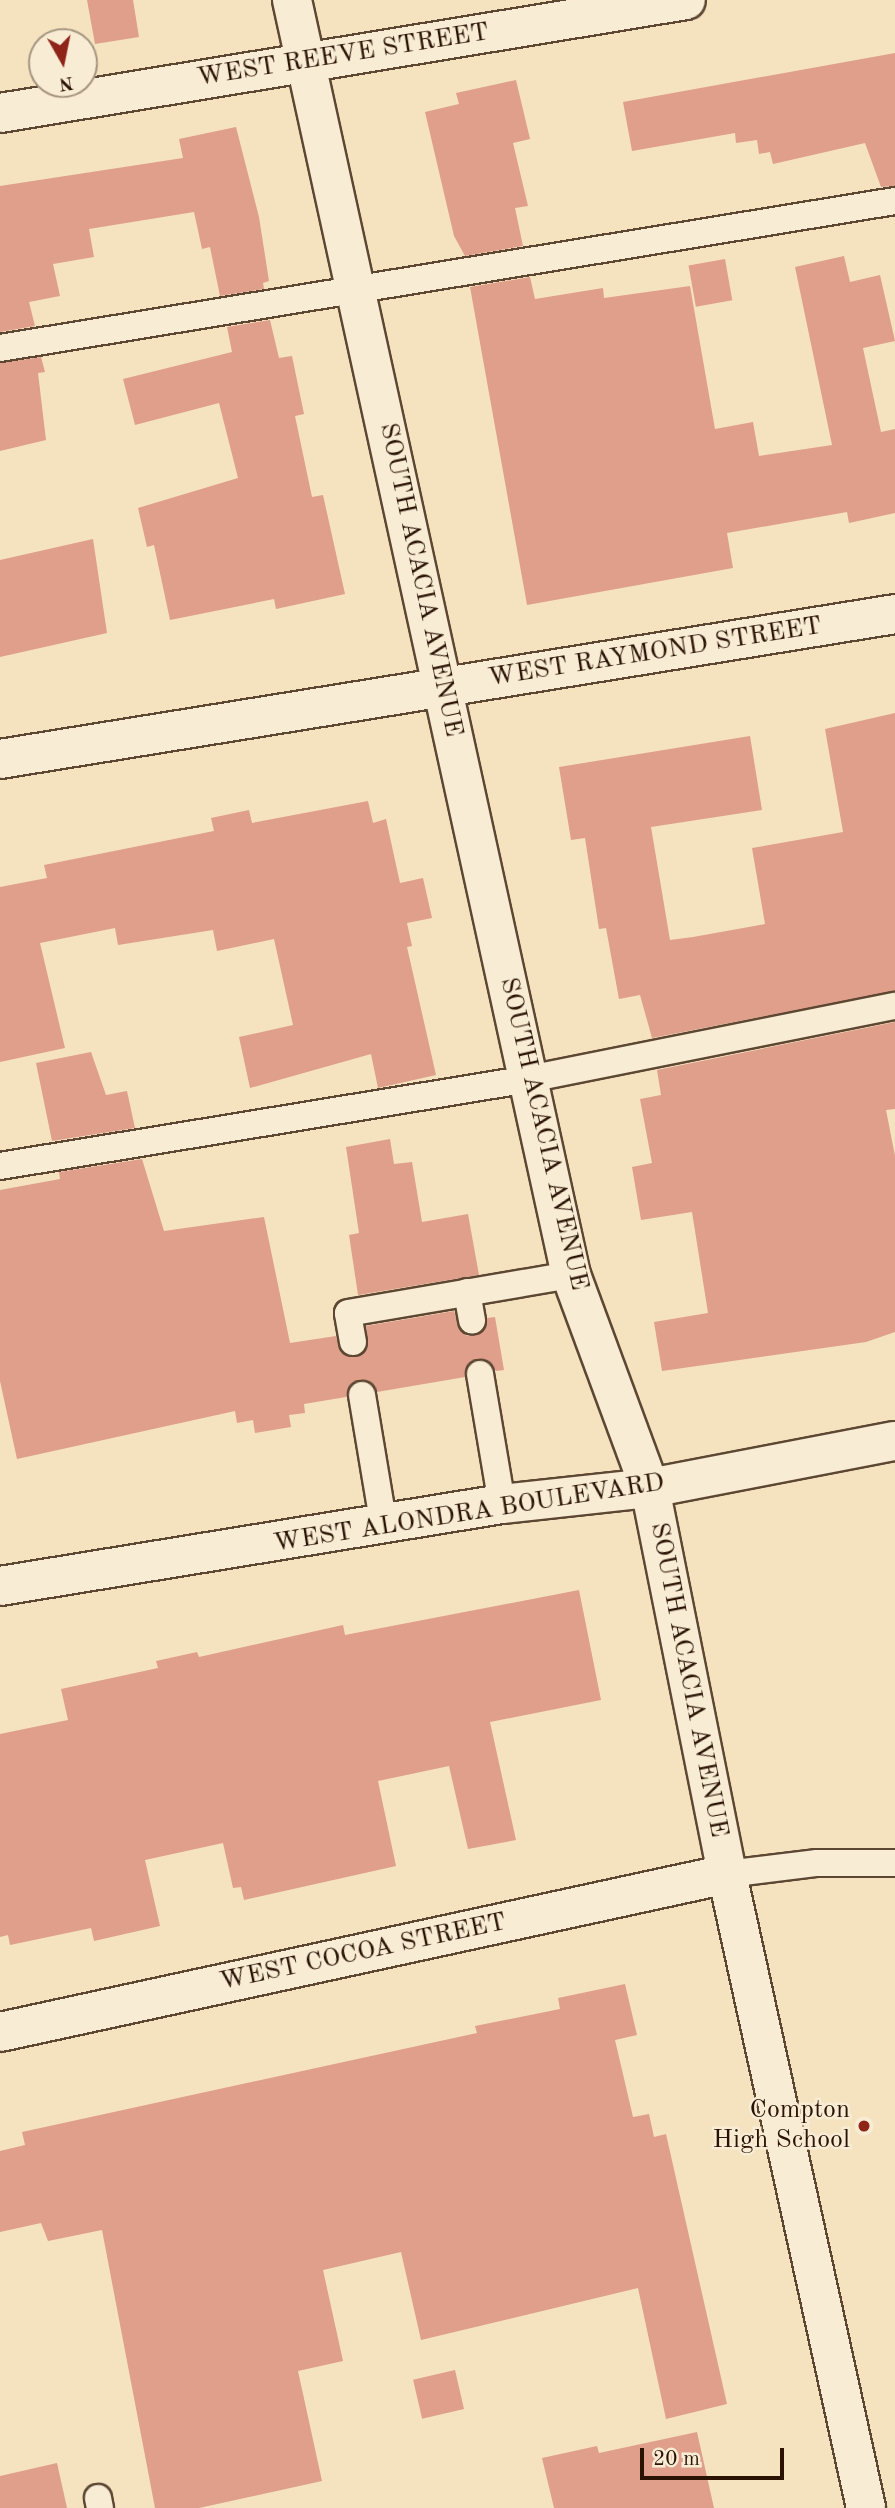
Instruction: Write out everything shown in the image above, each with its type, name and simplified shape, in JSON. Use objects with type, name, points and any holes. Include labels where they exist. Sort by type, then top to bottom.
[{"type":"street","name":"SOUTH ACACIA AVENUE","points":[[292,0],[571,1275],[650,1488],[727,1874],[866,2508]]},
{"type":"street","name":"WEST REEVE STREET","points":[[0,113],[686,0]]},
{"type":"street","name":"WEST RAYMOND STREET","points":[[0,759],[895,614]]},
{"type":"street","name":"WEST ALONDRA BOULEVARD","points":[[0,1586],[384,1526],[502,1504],[650,1488],[895,1441]]},
{"type":"street","name":"WEST COCOA STREET","points":[[0,2032],[727,1874]]},
{"type":"lane","points":[[0,348],[895,201]]},
{"type":"lane","points":[[0,1166],[529,1079],[895,1006]]},
{"type":"lane","points":[[354,1342],[348,1313],[571,1275]]},
{"type":"lane","points":[[467,1292],[472,1321]]},
{"type":"lane","points":[[480,1374],[502,1504]]},
{"type":"lane","points":[[362,1395],[384,1526]]},
{"type":"lane","points":[[727,1874],[817,1863],[895,1863]]},
{"type":"building","points":[[87,0],[133,0],[139,37],[98,44],[98,28],[92,28]]},
{"type":"building","points":[[895,53],[895,186],[881,187],[865,143],[773,164],[770,152],[759,154],[757,140],[736,143],[735,133],[632,151],[623,102]]},
{"type":"building","points":[[516,80],[530,139],[513,143],[528,206],[515,208],[523,246],[465,256],[454,236],[425,112],[459,104],[456,93]]},
{"type":"building","points":[[236,127],[259,217],[269,281],[263,283],[264,289],[220,296],[210,247],[202,249],[194,212],[89,229],[94,257],[53,264],[60,296],[29,302],[35,326],[0,332],[0,186],[183,158],[179,139]]},
{"type":"building","points":[[844,256],[850,282],[880,275],[895,341],[863,348],[881,432],[895,429],[895,513],[849,523],[847,512],[727,533],[733,568],[527,605],[470,287],[530,277],[535,299],[603,288],[604,298],[690,286],[715,429],[753,422],[759,456],[832,445],[795,267]]},
{"type":"building","points":[[725,259],[732,300],[696,307],[689,265]]},
{"type":"building","points":[[270,320],[279,358],[292,356],[304,414],[295,416],[312,497],[323,495],[345,594],[276,609],[274,599],[170,620],[154,545],[147,547],[138,508],[238,478],[219,403],[135,425],[123,379],[232,352],[227,327]]},
{"type":"building","points":[[41,357],[45,372],[38,373],[46,440],[0,451],[0,363]]},
{"type":"building","points":[[93,539],[107,633],[0,657],[0,560]]},
{"type":"building","points":[[895,713],[895,991],[652,1038],[640,995],[619,999],[606,928],[599,929],[585,838],[571,840],[559,767],[750,736],[762,810],[651,827],[670,940],[693,937],[765,924],[752,848],[843,832],[825,729]]},
{"type":"building","points":[[368,801],[373,823],[386,819],[400,883],[423,878],[432,918],[407,923],[412,946],[407,947],[436,1075],[378,1088],[371,1054],[250,1088],[239,1037],[293,1025],[274,939],[217,951],[213,930],[118,945],[115,928],[40,943],[65,1048],[0,1062],[0,887],[47,878],[44,865],[214,831],[211,818],[249,810],[252,823]]},
{"type":"building","points":[[895,1022],[895,1109],[886,1110],[895,1156],[895,1332],[866,1342],[662,1371],[654,1322],[708,1313],[692,1212],[641,1220],[632,1167],[652,1163],[640,1099],[661,1095],[657,1070]]},
{"type":"building","points":[[91,1052],[106,1095],[127,1091],[135,1128],[52,1141],[36,1063]]},
{"type":"building","points":[[390,1139],[394,1164],[412,1162],[422,1222],[468,1214],[479,1275],[358,1295],[349,1235],[359,1233],[346,1147]]},
{"type":"building","points":[[142,1159],[164,1231],[264,1217],[290,1343],[336,1336],[341,1353],[356,1357],[368,1347],[366,1326],[454,1311],[460,1330],[467,1336],[481,1333],[487,1318],[495,1317],[504,1370],[496,1371],[486,1360],[477,1359],[466,1368],[465,1377],[377,1392],[368,1381],[359,1380],[346,1397],[304,1404],[305,1413],[289,1415],[291,1427],[255,1433],[253,1420],[237,1423],[235,1411],[17,1459],[0,1381],[0,1190],[60,1179],[59,1172]]},
{"type":"building","points":[[579,1590],[601,1700],[490,1722],[516,1840],[468,1849],[449,1766],[378,1781],[396,1866],[244,1900],[241,1887],[233,1888],[223,1843],[145,1860],[160,1926],[94,1941],[91,1928],[10,1945],[8,1935],[0,1937],[0,1734],[68,1720],[61,1689],[158,1668],[156,1661],[197,1652],[199,1657],[343,1625],[345,1635]]},
{"type":"building","points":[[625,1984],[637,2035],[615,2040],[633,2117],[649,2114],[654,2137],[666,2134],[727,2404],[666,2419],[638,2288],[421,2340],[401,2252],[323,2270],[343,2361],[298,2371],[322,2481],[199,2508],[155,2508],[102,2230],[48,2241],[41,2223],[0,2232],[0,2151],[25,2145],[22,2132],[477,2033],[475,2026],[560,2009],[558,1998]]},
{"type":"building","points":[[455,2370],[464,2409],[422,2419],[413,2380]]},
{"type":"building","points":[[697,2432],[714,2508],[554,2508],[542,2458],[597,2446],[599,2453]]},
{"type":"building","points":[[57,2463],[67,2508],[0,2508],[0,2476]]},
{"type":"place","name":"Compton High School","points":[[864,2126]]}]
